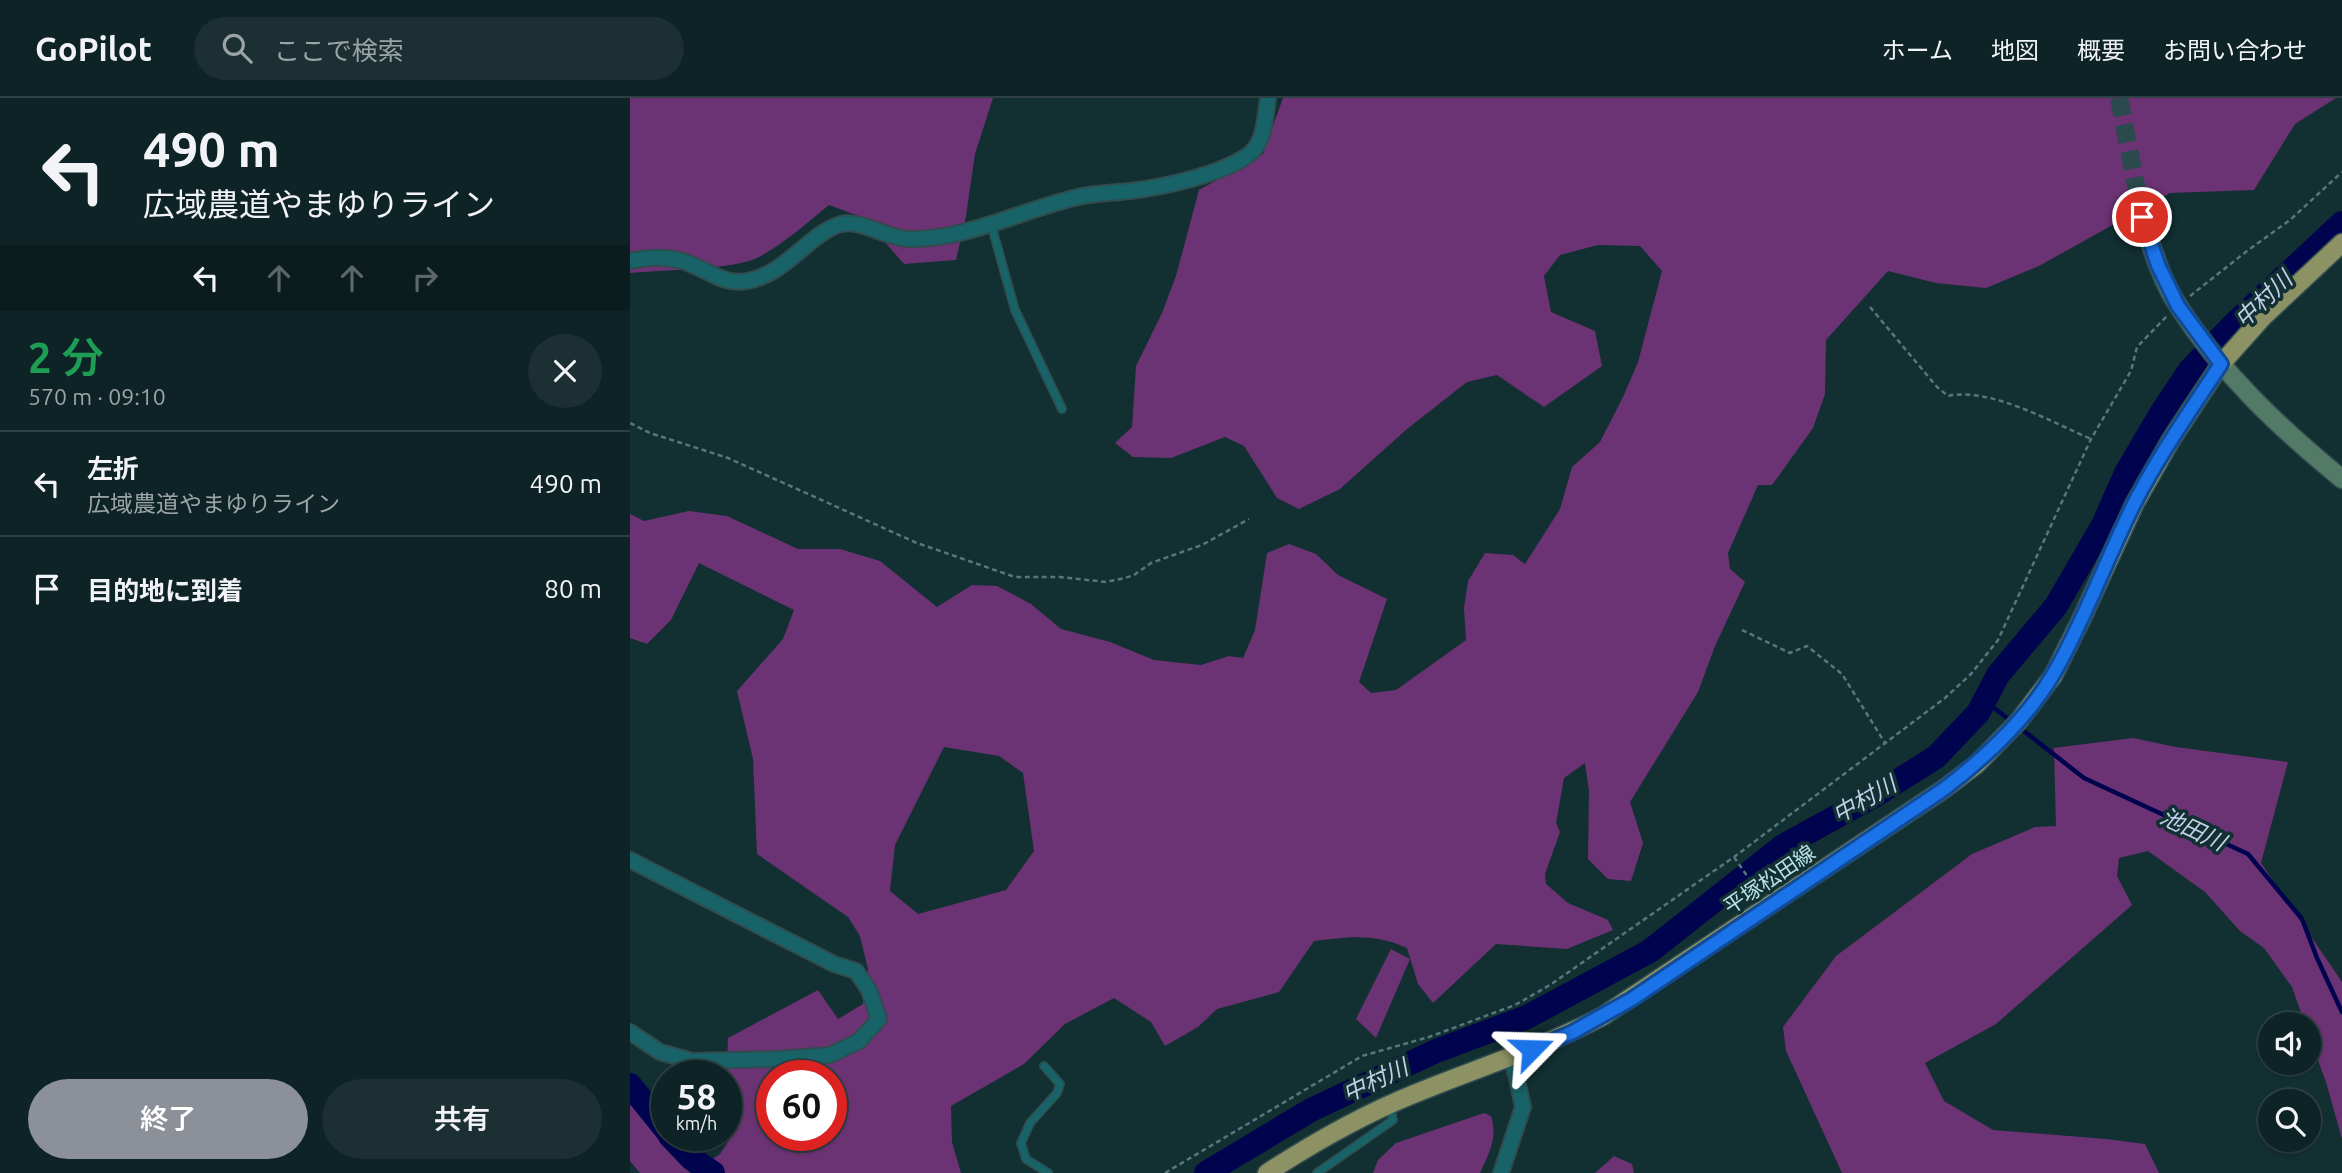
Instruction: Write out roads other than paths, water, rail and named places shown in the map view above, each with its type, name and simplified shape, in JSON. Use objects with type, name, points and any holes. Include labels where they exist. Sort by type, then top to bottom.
[{"type":"main road","name":"平塚松田線","points":[[1267,1173],[1347,1125],[1390,1104],[1571,1033],[1632,999],[1933,797],[1977,764],[2018,722],[2053,676],[2135,503],[2218,359],[2342,243]]},
{"type":"street","points":[[630,261],[658,256],[683,261],[734,282],[748,281],[768,274],[793,258],[826,230],[844,223],[908,239],[958,233],[1082,196],[1133,191],[1197,178],[1247,156],[1258,145],[1268,98]]},
{"type":"street","points":[[2142,217],[2158,265],[2179,307],[2218,359],[2285,432],[2342,479]]},
{"type":"street","points":[[630,860],[834,964],[856,971],[869,990],[880,1019],[859,1041],[830,1055],[779,1059],[692,1061],[660,1052],[630,1032]]},
{"type":"street","points":[[1501,1173],[1523,1107],[1512,1057]]},
{"type":"lane","points":[[991,224],[1015,310],[1062,410]]},
{"type":"lane","points":[[1044,1066],[1060,1084],[1057,1093],[1030,1123],[1021,1143],[1026,1158],[1048,1173]]},
{"type":"lane","points":[[1317,1173],[1394,1121],[1390,1104]]},
{"type":"waterway","name":"中村川","points":[[1206,1173],[1311,1110],[1436,1051],[1527,1017],[1650,951],[1783,846],[1874,796],[1936,757],[1978,713],[1998,675],[2056,606],[2103,525],[2126,473],[2190,370],[2233,325],[2342,223]]},
{"type":"waterway","name":"池田川","points":[[1985,701],[2011,721]]},
{"type":"waterway","name":"池田川","points":[[2020,728],[2084,778],[2248,854],[2302,919],[2342,1012]]},
{"type":"waterway","name":"中村川","points":[[630,1085],[651,1111]]},
{"type":"waterway","name":"中村川","points":[[684,1151],[713,1173]]},
{"type":"tunnel","points":[[2119,98],[2142,217]]}]
